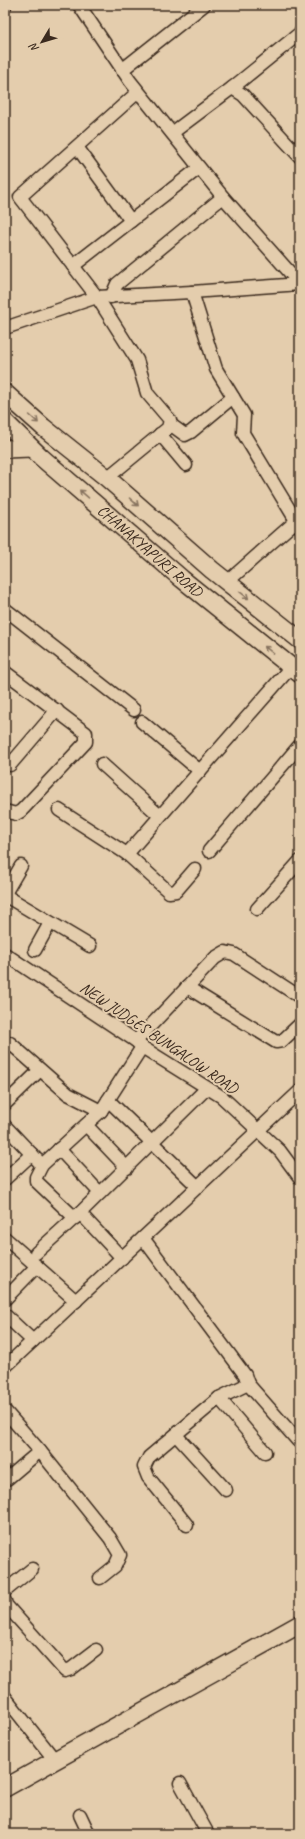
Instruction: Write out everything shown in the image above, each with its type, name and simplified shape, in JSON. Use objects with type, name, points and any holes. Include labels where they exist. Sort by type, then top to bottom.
[{"type":"street","points":[[79,5],[138,92],[223,197],[300,284]]},
{"type":"street","points":[[122,70],[204,5]]},
{"type":"street","points":[[172,133],[232,88],[300,33]]},
{"type":"street","points":[[232,88],[243,95],[300,157]]},
{"type":"street","points":[[138,92],[20,197],[97,297],[137,360],[147,393],[170,420],[170,424],[184,435],[191,432],[232,397]]},
{"type":"street","points":[[77,147],[131,221]]},
{"type":"street","points":[[73,266],[199,168]]},
{"type":"street","points":[[111,298],[117,284],[223,197]]},
{"type":"street","points":[[5,328],[97,297],[111,298],[300,284]]},
{"type":"street","points":[[192,292],[216,369],[244,415],[243,433],[298,524],[227,582]]},
{"type":"street","points":[[5,393],[107,478],[227,582],[300,640]]},
{"type":"street","name":"CHANAKYAPURI ROAD","points":[[5,422],[31,448],[182,579],[295,670]]},
{"type":"street","points":[[107,478],[170,424]]},
{"type":"street","points":[[160,434],[186,465]]},
{"type":"street","points":[[5,449],[31,448]]},
{"type":"street","points":[[5,608],[134,710]]},
{"type":"street","points":[[248,632],[264,612]]},
{"type":"street","points":[[127,854],[200,771],[295,670]]},
{"type":"street","points":[[5,672],[57,710],[86,734],[86,742],[21,811],[16,814],[5,811]]},
{"type":"street","points":[[7,766],[57,710]]},
{"type":"street","points":[[142,722],[200,771]]},
{"type":"street","points":[[209,851],[300,745]]},
{"type":"street","points":[[102,764],[160,816]]},
{"type":"street","points":[[59,810],[127,854],[169,892],[176,891],[195,869]]},
{"type":"street","points":[[257,909],[300,861]]},
{"type":"street","points":[[21,866],[6,889],[6,896],[90,946]]},
{"type":"street","points":[[35,950],[50,923]]},
{"type":"street","points":[[122,1258],[78,1216],[36,1181],[36,1177],[42,1165],[101,1112],[139,1044],[215,958],[225,952],[234,954],[300,997]]},
{"type":"street","name":"NEW JUDGES BUNGALOW ROAD","points":[[5,954],[139,1044],[222,1097],[280,1151],[300,1178]]},
{"type":"street","points":[[187,988],[276,1042],[282,1041],[300,1024]]},
{"type":"street","points":[[5,1049],[10,1043],[68,1094],[101,1112]]},
{"type":"street","points":[[5,1104],[40,1070]]},
{"type":"street","points":[[36,1253],[78,1216],[207,1088]]},
{"type":"street","points":[[5,1367],[300,1091]]},
{"type":"street","points":[[108,1100],[198,1187]]},
{"type":"street","points":[[86,1125],[126,1168]]},
{"type":"street","points":[[5,1126],[42,1165]]},
{"type":"street","points":[[59,1149],[100,1193]]},
{"type":"street","points":[[5,1179],[32,1154]]},
{"type":"street","points":[[5,1238],[76,1301]]},
{"type":"street","points":[[143,1238],[245,1375],[248,1384],[298,1441]]},
{"type":"street","points":[[5,1299],[37,1266]]},
{"type":"street","points":[[5,1315],[33,1342]]},
{"type":"street","points":[[187,1525],[148,1477],[144,1467],[149,1457],[219,1398],[248,1384]]},
{"type":"street","points":[[219,1398],[265,1452]]},
{"type":"street","points":[[5,1411],[40,1451],[110,1538],[120,1555],[115,1566],[100,1578]]},
{"type":"street","points":[[176,1435],[226,1490]]},
{"type":"street","points":[[7,1480],[40,1451]]},
{"type":"street","points":[[5,1590],[32,1569]]},
{"type":"street","points":[[5,1604],[65,1671],[71,1669],[96,1650]]},
{"type":"street","points":[[5,1788],[54,1759],[300,1624]]},
{"type":"street","points":[[5,1696],[54,1759]]},
{"type":"street","points":[[180,1783],[208,1834]]},
{"type":"street","points":[[80,1815],[88,1834]]}]
